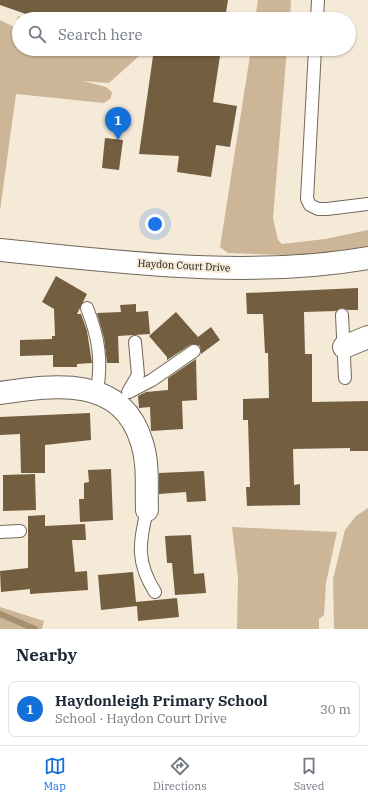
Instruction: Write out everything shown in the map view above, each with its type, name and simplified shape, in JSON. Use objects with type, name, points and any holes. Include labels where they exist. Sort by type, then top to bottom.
[{"type":"street","name":"Haydon Court Drive","points":[[0,250],[191,267],[285,266],[368,258]]},
{"type":"street","points":[[344,347],[368,337]]},
{"type":"street","points":[[0,393],[53,388],[73,388],[124,399],[131,421],[142,443],[147,471],[147,510]]},
{"type":"lane","points":[[317,12],[318,0]]},
{"type":"lane","points":[[315,56],[307,199],[310,205],[318,209],[368,204]]},
{"type":"lane","points":[[87,308],[98,341],[100,370],[97,392]]},
{"type":"lane","points":[[342,315],[345,378]]},
{"type":"lane","points":[[124,399],[138,375],[135,342]]},
{"type":"lane","points":[[124,399],[194,351]]},
{"type":"lane","points":[[147,510],[141,535],[141,561],[144,572],[155,592]]},
{"type":"lane","points":[[0,532],[20,531]]},
{"type":"shaded area","points":[[258,0],[291,0],[290,12],[256,12]]},
{"type":"shaded area","points":[[0,20],[12,26],[12,56],[139,56],[109,83],[83,81],[106,87],[112,92],[111,98],[104,103],[16,94],[0,211]]},
{"type":"shaded area","points":[[250,56],[286,56],[273,218],[278,240],[282,244],[325,239],[368,230],[368,246],[304,256],[228,253],[220,247]]},
{"type":"shaded area","points":[[368,508],[368,629],[334,629],[333,579],[345,530],[356,516]]},
{"type":"shaded area","points":[[232,527],[337,532],[326,583],[324,615],[319,619],[319,629],[237,629],[238,577]]},
{"type":"shaded area","points":[[0,607],[44,621],[42,629],[0,629]]},
{"type":"building","points":[[0,0],[228,0],[226,12],[20,12],[0,5]]},
{"type":"building","points":[[153,56],[220,56],[213,102],[237,106],[230,147],[216,145],[211,177],[177,172],[179,156],[139,154]]},
{"type":"building","points":[[105,138],[123,140],[119,170],[102,168]]},
{"type":"building","points":[[56,276],[87,294],[77,314],[81,314],[87,331],[92,363],[77,364],[77,367],[53,367],[53,355],[20,356],[20,340],[52,339],[52,336],[55,336],[54,309],[42,302]]},
{"type":"building","points":[[358,288],[358,310],[348,310],[342,308],[336,311],[304,312],[305,354],[312,354],[312,402],[368,401],[368,451],[350,451],[350,448],[293,449],[294,485],[300,484],[300,505],[247,506],[246,487],[250,487],[248,420],[243,420],[243,399],[269,398],[268,353],[265,353],[263,314],[247,314],[246,293]]},
{"type":"building","points":[[136,304],[136,312],[148,311],[150,334],[118,336],[119,363],[107,363],[104,338],[97,313],[121,312],[120,305]]},
{"type":"building","points":[[176,312],[198,337],[211,327],[220,340],[201,354],[200,346],[194,344],[167,360],[167,357],[149,336]]},
{"type":"building","points":[[196,359],[197,400],[182,401],[183,429],[151,431],[150,407],[139,408],[138,396],[146,392],[168,390],[168,378]]},
{"type":"building","points":[[90,413],[91,440],[45,445],[45,473],[21,473],[20,434],[0,435],[0,417]]},
{"type":"building","points":[[111,469],[113,520],[80,522],[79,499],[84,499],[84,483],[89,482],[88,470]]},
{"type":"building","points":[[204,471],[206,501],[187,502],[186,492],[159,494],[159,473]]},
{"type":"building","points":[[35,474],[36,510],[3,511],[3,475]]},
{"type":"building","points":[[45,515],[45,526],[85,524],[86,540],[72,540],[75,572],[87,571],[88,590],[30,594],[30,589],[1,592],[0,571],[28,568],[28,516]]},
{"type":"building","points":[[191,535],[194,574],[204,573],[206,593],[175,595],[172,563],[167,563],[165,536]]},
{"type":"building","points":[[133,572],[136,602],[177,598],[179,617],[138,621],[137,606],[101,610],[98,575]]},
{"type":"waterway","points":[[0,614],[35,629]]},
{"type":"place","name":"Haydonleigh Primary School","points":[[118,140]]}]
